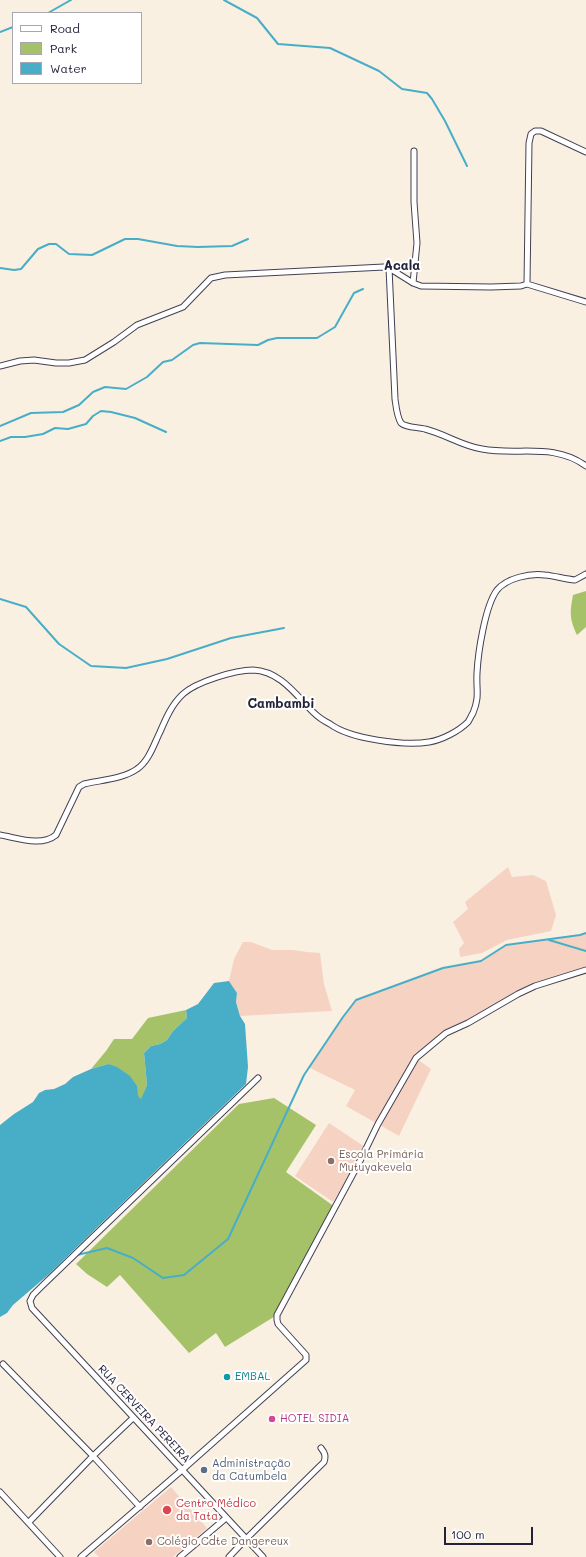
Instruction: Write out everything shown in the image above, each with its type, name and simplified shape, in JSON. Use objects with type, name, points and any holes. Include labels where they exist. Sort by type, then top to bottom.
[{"type":"street","points":[[527,284],[529,144],[531,134],[535,131],[541,131],[586,152]]},
{"type":"street","points":[[413,283],[417,243],[414,202],[414,151]]},
{"type":"street","points":[[0,366],[20,361],[34,360],[70,363],[85,360],[114,342],[137,325],[182,308],[211,278],[225,275],[384,267],[389,268],[413,283],[422,286],[477,287],[521,286],[527,284],[586,302]]},
{"type":"street","points":[[389,268],[395,399],[397,411],[402,424],[424,429],[459,443],[484,450],[532,450],[553,452],[568,456],[586,466]]},
{"type":"street","points":[[0,835],[28,840],[51,840],[56,835],[80,787],[84,784],[130,773],[137,769],[144,763],[149,755],[170,711],[183,694],[194,686],[233,672],[255,670],[273,675],[282,680],[315,714],[340,731],[358,737],[413,743],[430,742],[445,737],[469,721],[477,702],[478,659],[490,604],[498,589],[517,578],[530,575],[544,574],[575,580],[586,574]]},
{"type":"street","points":[[81,1557],[88,1555],[140,1506],[306,1360],[306,1355],[278,1324],[277,1315],[361,1159],[378,1124],[416,1058],[446,1033],[468,1023],[518,994],[535,986],[586,970]]},
{"type":"street","name":"RUA CERVEIRA PEREIRA","points":[[258,1078],[37,1291],[30,1301],[32,1308],[263,1557]]},
{"type":"street","points":[[3,1364],[140,1506]]},
{"type":"street","points":[[29,1522],[93,1456],[133,1418]]},
{"type":"street","points":[[229,1557],[246,1538],[324,1462],[326,1458],[325,1453],[321,1448]]},
{"type":"street","points":[[0,1492],[60,1557]]},
{"type":"street","points":[[183,1556],[226,1518]]},
{"type":"shaded area","points":[[508,867],[512,877],[533,875],[546,881],[556,915],[551,931],[507,940],[482,953],[460,957],[459,949],[464,943],[453,922],[468,909],[465,902]]},
{"type":"shaded area","points":[[586,933],[586,970],[535,986],[446,1033],[417,1059],[431,1069],[399,1136],[346,1106],[355,1090],[308,1067],[356,1000],[443,968],[481,961],[506,945]]},
{"type":"shaded area","points":[[243,942],[251,942],[272,950],[293,950],[320,953],[324,984],[332,1011],[240,1016],[236,1002],[237,993],[229,981],[234,959]]},
{"type":"shaded area","name":"Escola Primária Mutuyakevela","points":[[329,1123],[365,1147],[333,1202],[295,1176]]},
{"type":"shaded area","name":"Colégio Cdte Dangereux","points":[[171,1487],[207,1528],[173,1557],[99,1557],[94,1552]]},
{"type":"green space","points":[[586,591],[586,627],[577,635],[571,615],[573,595]]},
{"type":"green space","points":[[186,1010],[187,1018],[173,1031],[167,1040],[160,1044],[151,1046],[144,1053],[147,1085],[141,1100],[108,1064],[91,1069],[114,1039],[132,1039],[148,1018]]},
{"type":"green space","points":[[274,1098],[316,1125],[286,1172],[335,1207],[277,1315],[225,1347],[216,1333],[189,1353],[120,1275],[107,1287],[87,1274],[76,1264],[239,1104]]},
{"type":"water","points":[[229,981],[237,993],[236,1002],[240,1016],[245,1024],[248,1067],[246,1084],[48,1275],[13,1305],[7,1313],[0,1317],[0,1125],[33,1102],[39,1093],[45,1090],[54,1089],[65,1084],[73,1077],[91,1069],[108,1064],[117,1067],[130,1076],[137,1086],[138,1096],[141,1099],[147,1085],[144,1053],[151,1046],[160,1044],[167,1040],[173,1031],[187,1018],[186,1010],[198,1004],[214,983]]},
{"type":"waterway","points":[[50,12],[71,0]]},
{"type":"waterway","points":[[224,0],[257,18],[278,44],[330,48],[379,71],[402,89],[427,93],[445,121],[467,166]]},
{"type":"waterway","points":[[0,32],[12,27]]},
{"type":"waterway","points":[[0,268],[14,270],[21,269],[38,249],[49,244],[56,244],[69,254],[92,255],[125,239],[138,239],[177,246],[198,247],[232,246],[248,239]]},
{"type":"waterway","points":[[0,426],[31,413],[63,412],[79,405],[93,392],[105,387],[126,389],[147,377],[163,362],[172,360],[193,345],[200,343],[258,345],[268,340],[277,338],[317,338],[335,327],[354,293],[363,289]]},
{"type":"waterway","points":[[0,441],[11,437],[25,437],[43,434],[55,428],[68,429],[86,424],[93,416],[101,411],[135,418],[166,432]]},
{"type":"waterway","points":[[0,599],[26,607],[59,644],[91,666],[126,668],[167,659],[231,638],[284,628]]},
{"type":"waterway","points":[[77,1255],[107,1248],[133,1258],[163,1278],[184,1275],[228,1239],[304,1075],[356,1000],[443,968],[481,961],[506,945],[586,933]]},
{"type":"waterway","points":[[549,940],[586,951]]},
{"type":"place","name":"Escola Primária Mutuyakevela","points":[[331,1161]]},
{"type":"place","name":"EMBAL","points":[[227,1377]]},
{"type":"place","name":"HOTEL SIDIA","points":[[272,1419]]},
{"type":"place","name":"Administração da Catumbela","points":[[204,1470]]},
{"type":"place","name":"Centro Médico da Tata","points":[[167,1510]]},
{"type":"place","name":"Colégio Cdte Dangereux","points":[[149,1542]]},
{"type":"district","name":"Acala","points":[[402,266]]},
{"type":"district","name":"Cambambi","points":[[281,704]]}]
